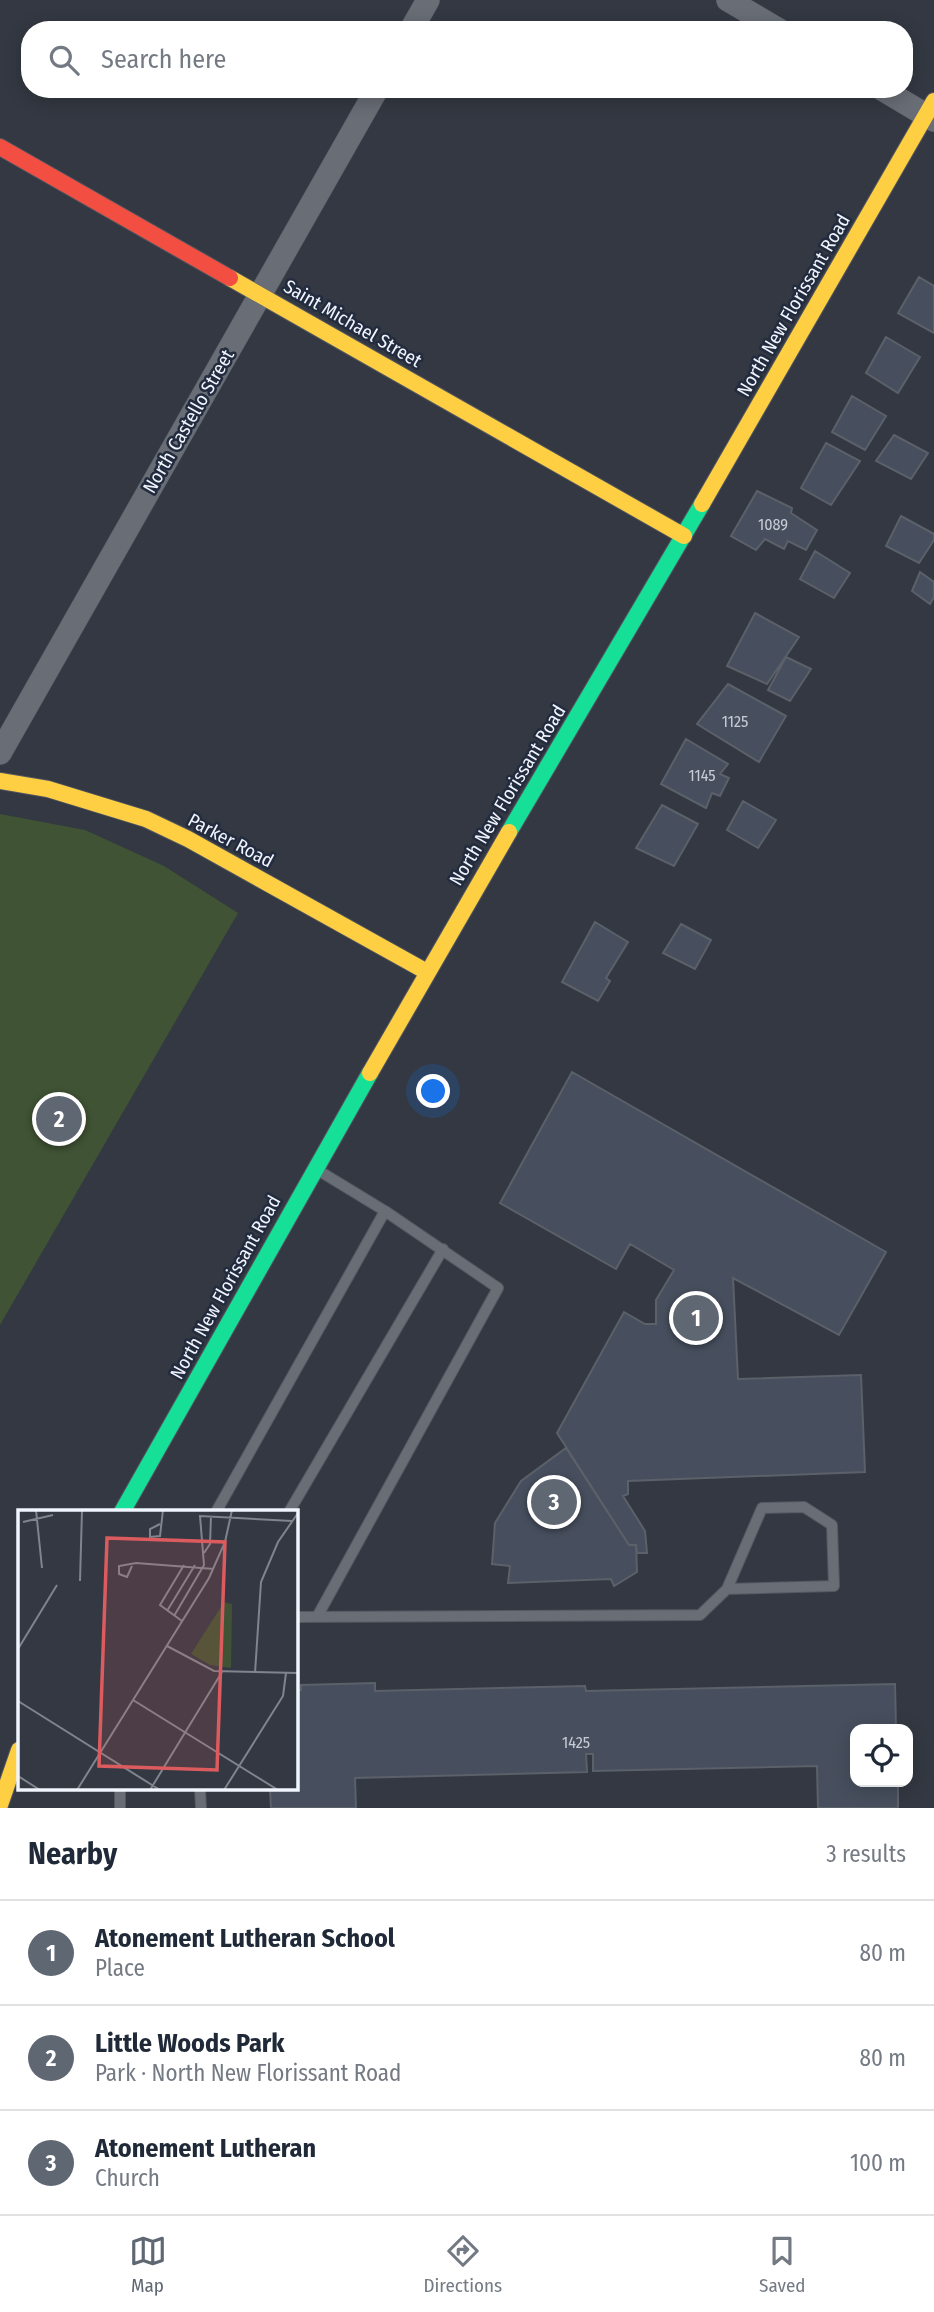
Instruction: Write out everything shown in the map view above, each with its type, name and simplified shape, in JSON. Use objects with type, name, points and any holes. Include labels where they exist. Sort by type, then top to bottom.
[{"type":"main road","name":"North New Florissant Road","points":[[123,1510],[427,972],[931,112]]},
{"type":"main road","name":"Saint Michael Street","points":[[0,147],[684,536]]},
{"type":"main road","name":"Parker Road","points":[[0,782],[48,789],[146,819],[188,839],[427,972]]},
{"type":"main road","points":[[0,1805],[18,1753]]},
{"type":"street","points":[[416,21],[428,0]]},
{"type":"street","points":[[728,0],[764,21]]},
{"type":"street","name":"North Castello Street","points":[[0,753],[372,98]]},
{"type":"street","points":[[901,98],[931,112]]},
{"type":"lane","points":[[316,1169],[385,1211],[498,1288],[317,1617]]},
{"type":"lane","points":[[217,1510],[385,1211]]},
{"type":"lane","points":[[290,1510],[443,1249]]},
{"type":"lane","points":[[298,1617],[700,1615],[727,1589],[762,1508],[804,1507],[832,1525],[834,1586],[727,1589]]},
{"type":"lane","points":[[120,1790],[120,1808]]},
{"type":"lane","points":[[200,1790],[201,1808]]},
{"type":"green space","points":[[0,814],[85,830],[164,866],[238,913],[0,1325]]},
{"type":"building","points":[[919,277],[934,286],[934,333],[898,313]]},
{"type":"building","points":[[886,337],[920,357],[898,393],[866,373]]},
{"type":"building","points":[[852,396],[886,416],[865,450],[832,432]]},
{"type":"building","points":[[894,435],[928,453],[911,479],[876,461]]},
{"type":"building","points":[[826,443],[860,461],[831,505],[801,488]]},
{"type":"building","points":[[757,491],[792,508],[791,513],[817,530],[806,550],[788,541],[784,549],[765,539],[756,550],[731,536]]},
{"type":"building","points":[[901,516],[934,534],[934,540],[919,563],[886,546]]},
{"type":"building","points":[[815,551],[850,573],[834,598],[800,579]]},
{"type":"building","points":[[920,572],[934,582],[934,597],[930,604],[912,591]]},
{"type":"building","points":[[755,613],[799,637],[767,684],[727,666]]},
{"type":"building","points":[[786,657],[811,669],[790,701],[768,690]]},
{"type":"building","points":[[728,684],[786,716],[759,762],[697,724]]},
{"type":"building","points":[[686,739],[728,764],[720,774],[729,778],[720,796],[712,793],[706,808],[661,784]]},
{"type":"building","points":[[743,801],[776,820],[758,848],[727,830]]},
{"type":"building","points":[[662,805],[698,824],[674,866],[636,848]]},
{"type":"building","points":[[595,922],[628,942],[606,978],[610,981],[598,1001],[562,982]]},
{"type":"building","points":[[681,924],[711,940],[695,969],[663,953]]},
{"type":"building","points":[[572,1072],[886,1252],[839,1335],[733,1278],[738,1379],[861,1375],[865,1472],[628,1481],[628,1494],[623,1496],[645,1531],[647,1553],[637,1553],[636,1545],[629,1545],[557,1433],[624,1312],[645,1324],[656,1324],[656,1300],[674,1270],[630,1244],[616,1269],[500,1203]]},
{"type":"building","points":[[566,1448],[629,1545],[636,1545],[637,1572],[614,1586],[611,1579],[508,1583],[510,1566],[492,1564],[495,1523],[521,1481]]},
{"type":"building","points":[[375,1683],[375,1691],[585,1686],[586,1691],[895,1684],[896,1724],[850,1724],[850,1787],[898,1787],[898,1808],[818,1808],[817,1766],[593,1771],[593,1754],[586,1754],[587,1772],[355,1778],[356,1808],[271,1808],[270,1790],[298,1790],[298,1690],[301,1690],[301,1685]]},
{"type":"traffic: fast","points":[[509,832],[702,504]]},
{"type":"traffic: fast","points":[[123,1510],[370,1073]]},
{"type":"traffic: slow","points":[[702,504],[934,101]]},
{"type":"traffic: slow","points":[[230,278],[684,536]]},
{"type":"traffic: slow","points":[[0,781],[48,789],[146,819],[188,839],[427,972]]},
{"type":"traffic: slow","points":[[370,1073],[509,832]]},
{"type":"traffic: slow","points":[[0,1805],[18,1753]]},
{"type":"traffic: jam","points":[[0,147],[230,278]]},
{"type":"place","name":"Little Woods Park","points":[[59,1119]]},
{"type":"place","name":"Atonement Lutheran School","points":[[696,1318]]},
{"type":"place","name":"Atonement Lutheran","points":[[554,1502]]}]
